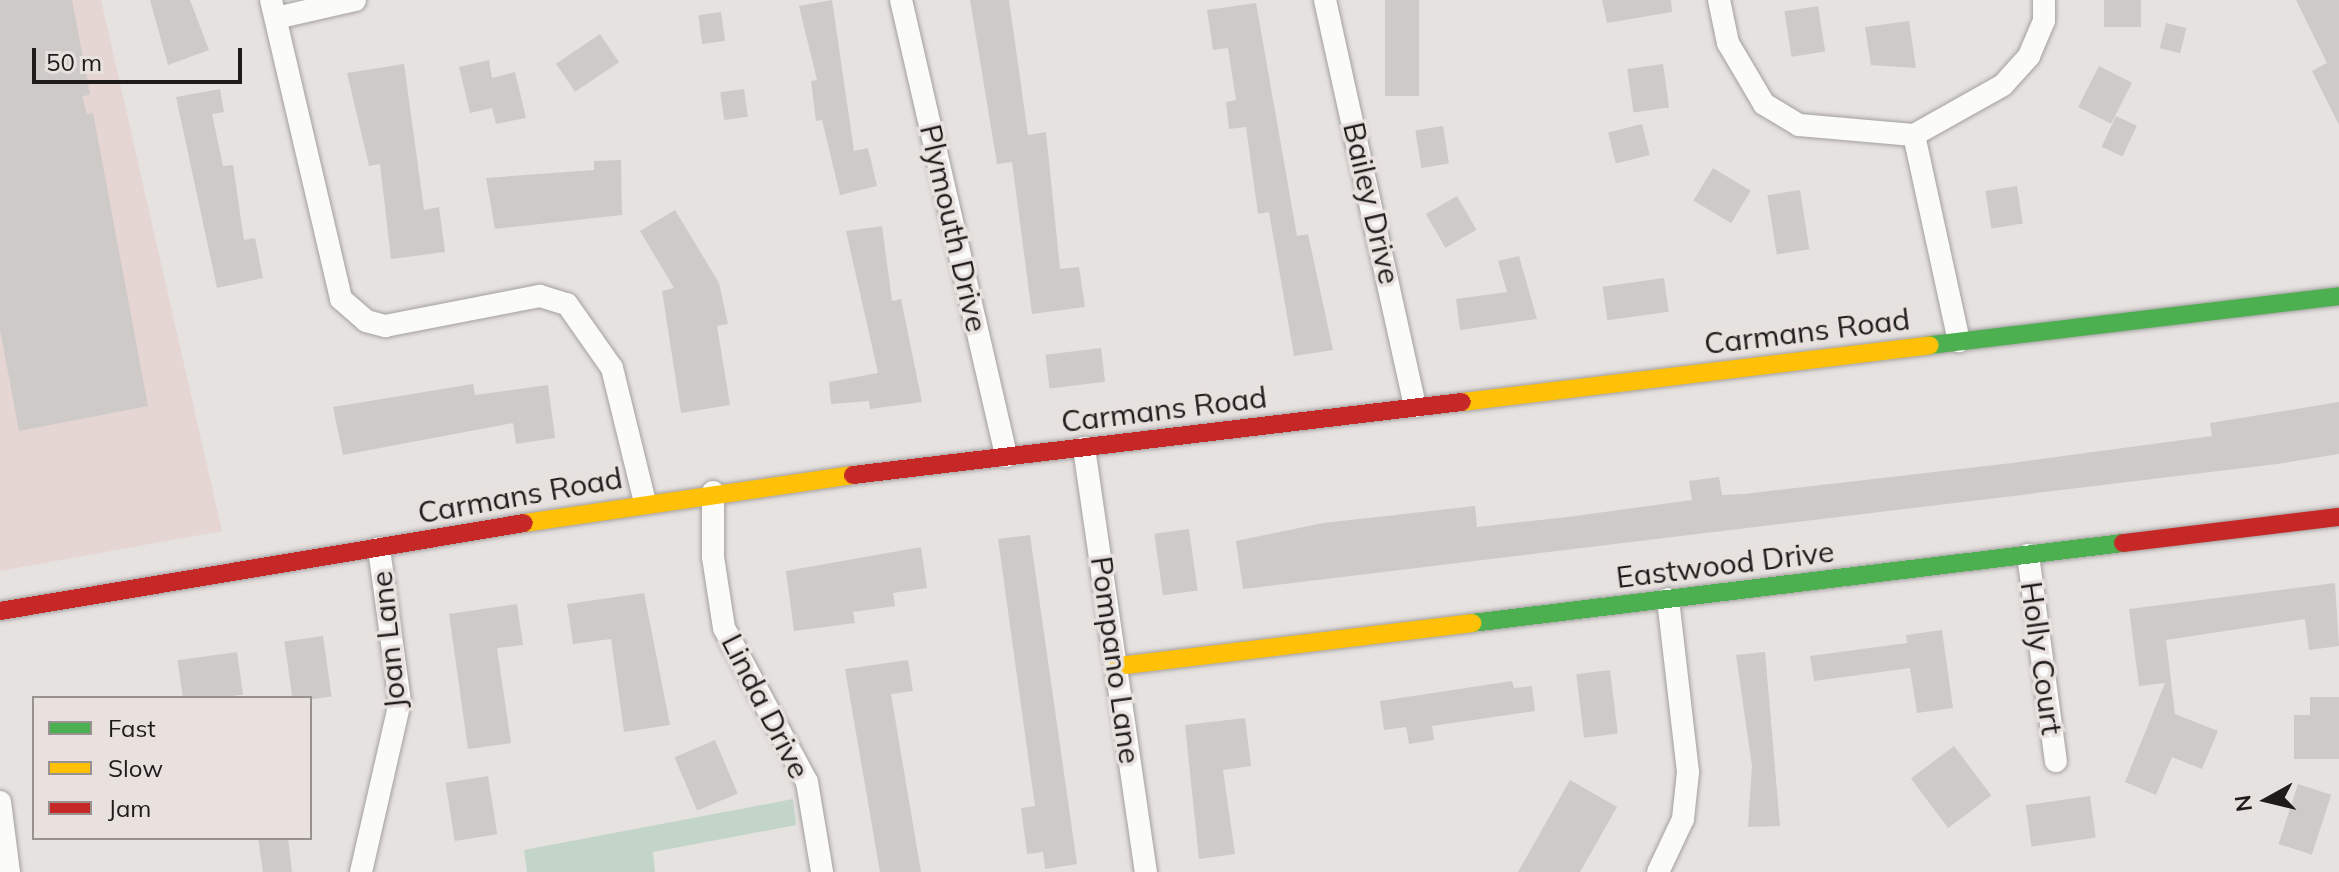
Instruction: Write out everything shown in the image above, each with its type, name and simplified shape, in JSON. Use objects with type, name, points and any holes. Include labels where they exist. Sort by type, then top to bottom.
[{"type":"street","points":[[355,0],[274,9],[341,299],[366,321],[385,326],[540,296],[567,304],[612,368],[645,502]]},
{"type":"street","name":"Plymouth Drive","points":[[901,0],[1006,456]]},
{"type":"street","name":"Bailey Drive","points":[[1325,0],[1415,406]]},
{"type":"street","points":[[1719,0],[1728,43],[1764,104],[1799,125],[1914,135],[2003,85],[2029,56],[2044,21],[2044,0]]},
{"type":"street","points":[[1914,135],[1959,341]]},
{"type":"street","name":"Carmans Road","points":[[0,611],[713,492],[2339,296]]},
{"type":"street","name":"Pompano Lane","points":[[1084,448],[1146,872]]},
{"type":"street","name":"Linda Drive","points":[[713,492],[713,557],[724,628],[807,782],[822,872]]},
{"type":"street","name":"Eastwood Drive","points":[[1118,666],[2339,517]]},
{"type":"street","name":"Joan Lane","points":[[361,872],[400,702],[379,548]]},
{"type":"street","name":"Holly Court","points":[[2028,555],[2056,761]]},
{"type":"street","points":[[1658,872],[1683,819],[1688,772],[1668,599]]},
{"type":"street","points":[[0,802],[2,841],[9,872]]},
{"type":"shaded area","points":[[0,0],[101,0],[222,531],[0,571]]},
{"type":"green space","points":[[793,799],[796,825],[653,852],[655,872],[527,872],[524,850]]},
{"type":"building","points":[[0,0],[72,0],[90,94],[82,97],[87,114],[93,113],[148,406],[19,431],[0,329]]},
{"type":"building","points":[[150,0],[190,0],[209,50],[168,65]]},
{"type":"building","points":[[832,0],[854,151],[868,148],[877,186],[840,195],[822,120],[816,121],[811,81],[817,80],[799,6]]},
{"type":"building","points":[[970,0],[1009,0],[1028,135],[1046,132],[1060,269],[1079,267],[1085,307],[1032,314],[1012,162],[997,164]]},
{"type":"building","points":[[1385,0],[1419,0],[1419,96],[1385,96]]},
{"type":"building","points":[[1602,0],[1671,0],[1672,12],[1607,23]]},
{"type":"building","points":[[2104,0],[2141,0],[2141,27],[2104,27]]},
{"type":"building","points":[[2296,0],[2339,0],[2339,125],[2312,71],[2327,63]]},
{"type":"building","points":[[1256,3],[1297,236],[1308,234],[1333,350],[1294,356],[1269,212],[1258,214],[1246,127],[1229,129],[1226,102],[1236,100],[1228,48],[1213,50],[1207,10]]},
{"type":"building","points":[[1818,6],[1825,51],[1792,57],[1784,11]]},
{"type":"building","points":[[721,12],[725,41],[702,44],[698,15]]},
{"type":"building","points":[[1909,21],[1916,68],[1871,65],[1865,27]]},
{"type":"building","points":[[2166,23],[2186,28],[2180,53],[2160,48]]},
{"type":"building","points":[[600,34],[619,62],[575,92],[556,64]]},
{"type":"building","points":[[489,60],[492,78],[515,72],[526,118],[496,124],[492,108],[470,113],[459,67]]},
{"type":"building","points":[[404,64],[424,210],[439,207],[445,252],[391,259],[380,164],[369,166],[347,73]]},
{"type":"building","points":[[1663,64],[1669,108],[1633,113],[1627,69]]},
{"type":"building","points":[[2099,66],[2132,83],[2111,124],[2078,107]]},
{"type":"building","points":[[220,89],[224,112],[212,114],[223,166],[233,165],[244,240],[255,238],[263,278],[217,288],[176,97]]},
{"type":"building","points":[[744,89],[748,117],[724,120],[720,92]]},
{"type":"building","points":[[2116,116],[2137,126],[2122,157],[2102,147]]},
{"type":"building","points":[[1642,124],[1650,155],[1616,164],[1608,132]]},
{"type":"building","points":[[1443,126],[1449,164],[1421,168],[1415,130]]},
{"type":"building","points":[[621,160],[622,215],[495,229],[486,178],[594,170],[594,161]]},
{"type":"building","points":[[1713,168],[1751,191],[1731,223],[1693,201]]},
{"type":"building","points":[[2017,186],[2023,224],[1991,229],[1985,191]]},
{"type":"building","points":[[1800,190],[1809,249],[1777,254],[1767,195]]},
{"type":"building","points":[[1457,196],[1476,230],[1445,248],[1426,214]]},
{"type":"building","points":[[675,210],[719,283],[728,324],[717,326],[730,405],[681,413],[662,291],[674,288],[640,231]]},
{"type":"building","points":[[882,226],[892,301],[901,299],[922,402],[870,409],[869,401],[831,404],[829,382],[878,373],[846,231]]},
{"type":"building","points":[[1519,256],[1537,319],[1460,330],[1456,299],[1507,292],[1498,261]]},
{"type":"building","points":[[1664,278],[1669,312],[1607,320],[1603,287]]},
{"type":"building","points":[[1101,348],[1105,382],[1050,389],[1045,355]]},
{"type":"building","points":[[473,384],[475,395],[548,385],[555,438],[516,444],[513,423],[343,455],[333,407]]},
{"type":"building","points":[[2339,402],[2339,454],[1243,589],[1236,541],[1323,523],[1475,506],[1477,527],[1568,517],[1692,500],[1689,481],[1719,477],[1722,495],[1744,494],[2012,463],[2212,436],[2210,423]]},
{"type":"building","points":[[1189,529],[1198,590],[1163,595],[1154,534]]},
{"type":"building","points":[[1030,535],[1077,864],[1045,869],[1043,852],[1027,854],[1021,808],[1035,806],[998,539]]},
{"type":"building","points":[[921,547],[927,588],[893,593],[895,606],[853,612],[855,623],[794,631],[786,571]]},
{"type":"building","points":[[2335,583],[2339,646],[2309,650],[2305,619],[2166,640],[2175,714],[2218,731],[2202,769],[2172,757],[2156,795],[2125,782],[2165,683],[2139,686],[2129,609]]},
{"type":"building","points":[[644,593],[670,725],[624,732],[611,639],[573,644],[567,604]]},
{"type":"building","points":[[517,604],[523,645],[497,648],[511,743],[468,749],[449,614]]},
{"type":"building","points":[[1942,630],[1953,708],[1917,713],[1910,668],[1814,681],[1810,656],[1907,643],[1906,635]]},
{"type":"building","points":[[323,636],[331,696],[312,699],[312,696],[292,696],[284,641]]},
{"type":"building","points":[[237,652],[243,695],[183,696],[178,660]]},
{"type":"building","points":[[1765,652],[1780,826],[1748,827],[1752,766],[1736,655]]},
{"type":"building","points":[[908,660],[913,691],[891,694],[921,872],[880,872],[845,669]]},
{"type":"building","points":[[1610,670],[1618,734],[1584,738],[1576,674]]},
{"type":"building","points":[[1512,681],[1514,688],[1532,686],[1535,711],[1432,726],[1434,740],[1409,744],[1406,727],[1384,730],[1380,701]]},
{"type":"building","points":[[2310,697],[2339,697],[2339,759],[2294,759],[2294,715],[2310,715]]},
{"type":"building","points":[[1245,718],[1251,766],[1223,770],[1235,854],[1199,859],[1185,725]]},
{"type":"building","points":[[715,740],[738,793],[697,811],[674,757]]},
{"type":"building","points":[[1954,746],[1991,796],[1948,828],[1911,778]]},
{"type":"building","points":[[488,776],[497,834],[455,841],[446,783]]},
{"type":"building","points":[[1570,780],[1617,807],[1580,872],[1518,872]]},
{"type":"building","points":[[2298,784],[2331,795],[2312,855],[2279,844]]},
{"type":"building","points":[[2090,796],[2096,838],[2031,847],[2026,805]]},
{"type":"building","points":[[258,840],[288,840],[292,872],[263,872]]},
{"type":"traffic: fast","points":[[1930,345],[2339,296]]},
{"type":"traffic: fast","points":[[1472,623],[2123,543]]},
{"type":"traffic: slow","points":[[1462,402],[1930,345]]},
{"type":"traffic: slow","points":[[524,523],[853,475]]},
{"type":"traffic: slow","points":[[1118,666],[1472,623]]},
{"type":"traffic: jam","points":[[853,475],[1462,402]]},
{"type":"traffic: jam","points":[[2123,543],[2339,517]]},
{"type":"traffic: jam","points":[[0,611],[524,523]]}]
